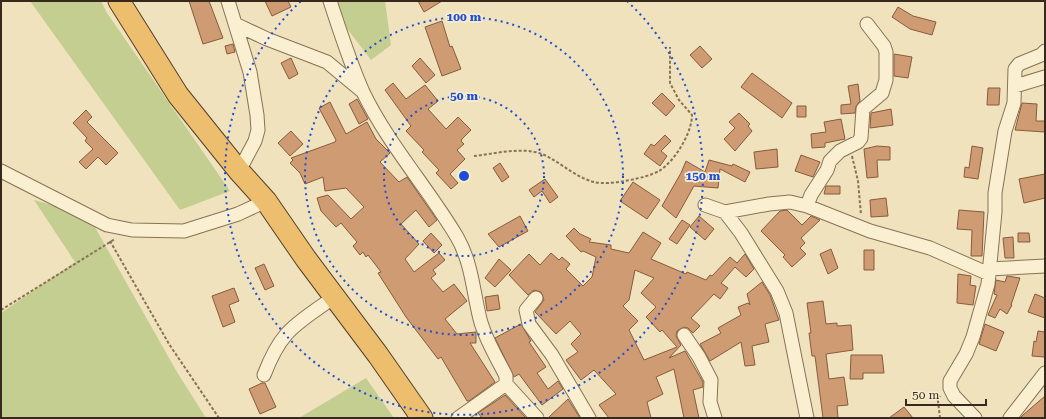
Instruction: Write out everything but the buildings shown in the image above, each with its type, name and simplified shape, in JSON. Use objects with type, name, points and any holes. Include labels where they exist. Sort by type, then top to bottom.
[{"type":"highway","points":[[119,1],[178,95],[239,171],[266,201],[422,418]]},
{"type":"street","points":[[228,1],[250,72],[258,130],[255,141],[239,171]]},
{"type":"street","points":[[330,1],[364,93],[387,132],[458,238],[472,275],[484,334],[506,376],[506,384],[537,418]]},
{"type":"street","points":[[235,24],[267,39],[327,62],[364,93]]},
{"type":"street","points":[[807,206],[811,195],[827,170],[830,161],[840,151],[850,148],[861,138],[863,109],[868,103],[876,99],[885,87],[886,52],[884,46],[868,24]]},
{"type":"street","points":[[975,418],[954,396],[950,388],[950,381],[966,354],[973,337],[988,284],[995,193],[1006,131],[1014,103],[1016,67],[1045,51]]},
{"type":"street","points":[[1015,86],[1045,77]]},
{"type":"street","points":[[1,171],[107,225],[132,230],[184,231],[238,214],[266,201]]},
{"type":"street","points":[[705,205],[725,212],[790,202],[807,206],[861,227],[930,248],[989,272],[1045,266]]},
{"type":"street","points":[[725,212],[741,233],[777,291],[786,313],[806,418]]},
{"type":"street","points":[[264,375],[272,355],[283,336],[302,318],[334,297]]},
{"type":"street","points":[[536,298],[526,310],[529,324],[552,355],[589,418]]},
{"type":"street","points":[[684,335],[699,357],[711,380],[710,402],[715,418]]},
{"type":"street","points":[[1010,418],[1045,373]]},
{"type":"street","points":[[458,418],[506,384]]},
{"type":"path","points":[[474,156],[526,151],[536,152],[548,156],[581,178],[595,183],[610,184],[659,171],[681,149],[692,120],[692,115],[678,100],[670,83],[670,48]]},
{"type":"path","points":[[850,148],[858,181],[861,227]]},
{"type":"path","points":[[1,310],[110,242],[132,230]]},
{"type":"path","points":[[110,242],[169,344],[219,418]]},
{"type":"green space","points":[[30,1],[101,1],[107,13],[230,191],[180,210]]},
{"type":"green space","points":[[326,1],[385,1],[391,45],[371,60]]},
{"type":"green space","points":[[34,200],[88,215],[177,372],[206,418],[1,418],[1,313],[75,262]]},
{"type":"green space","points":[[366,378],[394,418],[299,418]]}]
